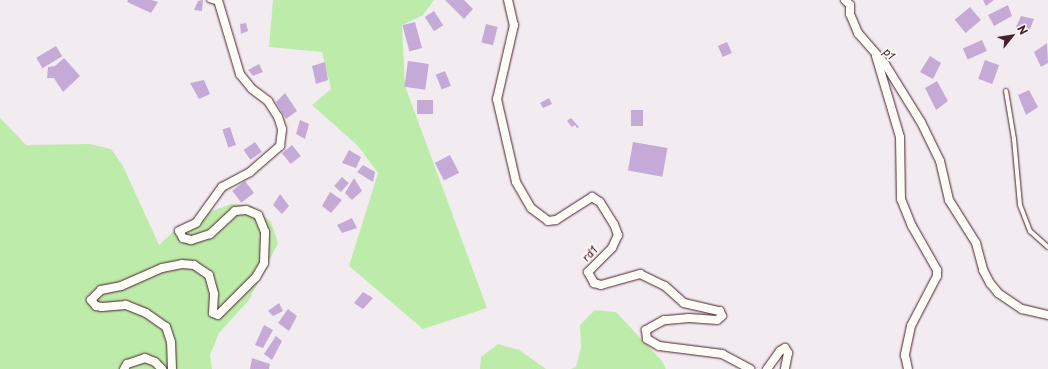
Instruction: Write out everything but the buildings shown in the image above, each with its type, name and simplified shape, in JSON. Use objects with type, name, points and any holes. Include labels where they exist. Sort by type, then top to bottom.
[{"type":"street","name":"rd1","points":[[508,0],[514,25],[496,99],[516,182],[531,208],[548,221],[556,220],[592,197],[600,202],[614,224],[618,235],[612,248],[588,272],[594,283],[601,285],[640,274],[665,286],[684,303],[720,311],[722,316],[717,320],[689,318],[664,320],[646,330],[647,339],[651,344],[668,348],[722,354],[750,369]]},
{"type":"street","name":"p1","points":[[845,0],[850,5],[850,14],[858,34],[893,76],[921,122],[940,161],[949,200],[976,243],[982,270],[990,283],[998,292],[1022,309],[1048,316]]},
{"type":"street","points":[[172,369],[171,342],[166,327],[146,313],[126,305],[102,307],[96,306],[91,300],[101,290],[120,286],[162,268],[182,264],[194,265],[209,275],[214,294],[213,313],[218,315],[256,277],[264,262],[265,232],[258,216],[246,210],[235,211],[210,234],[191,240],[183,238],[179,231],[196,223],[222,187],[250,172],[280,146],[282,129],[278,117],[268,101],[252,88],[240,74],[219,1]]},
{"type":"street","points":[[875,55],[900,137],[901,199],[912,226],[937,270],[937,276],[910,326],[905,355],[908,369]]},
{"type":"street","points":[[767,369],[780,351],[786,348],[788,353],[785,369]]},
{"type":"street","points":[[124,369],[128,364],[145,358],[156,362],[162,369]]},
{"type":"lane","points":[[209,0],[219,1]]},
{"type":"lane","points":[[1006,91],[1014,139],[1020,205],[1030,231],[1048,247]]},
{"type":"green space","points":[[273,0],[434,0],[423,15],[402,25],[405,86],[487,308],[423,329],[349,266],[378,173],[358,146],[312,105],[331,89],[322,52],[269,47]]},
{"type":"green space","points":[[0,118],[26,145],[90,144],[111,149],[123,166],[159,245],[175,230],[212,211],[231,204],[252,206],[271,222],[278,243],[249,300],[219,333],[210,355],[212,369],[0,369]]},
{"type":"green space","points":[[595,310],[616,312],[662,361],[666,369],[571,369],[576,367],[581,347],[580,325]]},
{"type":"green space","points":[[498,344],[519,350],[546,369],[480,369],[481,357]]}]
